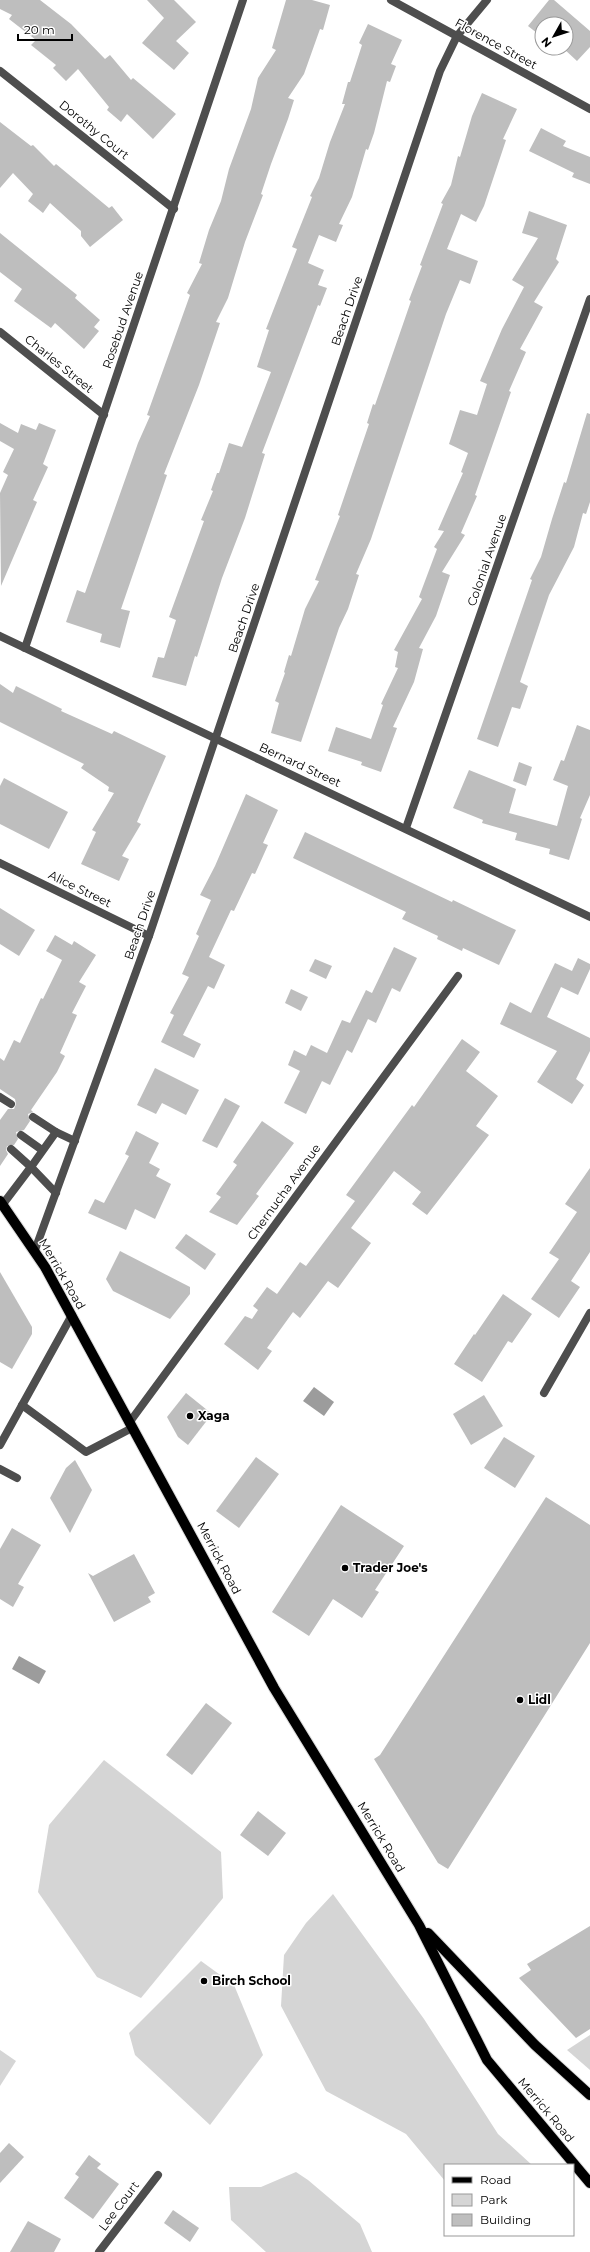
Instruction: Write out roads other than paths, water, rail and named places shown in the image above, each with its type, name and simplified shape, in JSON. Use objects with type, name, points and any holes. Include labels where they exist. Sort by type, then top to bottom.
[{"type":"main road","name":"Merrick Road","points":[[1,1203],[35,1250],[72,1315],[269,1678],[419,1925],[487,2060],[574,2164]]},
{"type":"main road","name":"Merrick Road","points":[[419,1925],[536,2045],[590,2095]]},
{"type":"main road","name":"Merrick Road","points":[[574,2164],[589,2182]]},
{"type":"street","name":"Florence Street","points":[[391,0],[590,109]]},
{"type":"street","name":"Beach Drive","points":[[35,1250],[149,936],[440,71],[457,36],[487,0]]},
{"type":"street","name":"Rosebud Avenue","points":[[25,648],[93,449],[98,426],[104,415],[174,209],[242,1]]},
{"type":"street","name":"Dorothy Court","points":[[0,71],[174,209]]},
{"type":"street","name":"Colonial Avenue","points":[[406,828],[590,299]]},
{"type":"street","name":"Charles Street","points":[[0,332],[104,415]]},
{"type":"street","name":"Bernard Street","points":[[0,636],[590,916]]},
{"type":"street","name":"Alice Street","points":[[0,863],[149,936]]},
{"type":"street","name":"Chernucha Avenue","points":[[131,1425],[458,976]]},
{"type":"street","points":[[0,1097],[11,1104]]},
{"type":"street","points":[[33,1117],[56,1132],[75,1141]]},
{"type":"street","points":[[1,1203],[31,1167],[56,1132]]},
{"type":"street","points":[[21,1135],[42,1150]]},
{"type":"street","points":[[11,1149],[56,1193]]},
{"type":"street","points":[[544,1394],[590,1313]]},
{"type":"street","points":[[0,1444],[72,1315]]},
{"type":"street","points":[[22,1405],[86,1452],[131,1425]]},
{"type":"street","points":[[0,1469],[17,1478]]},
{"type":"street","name":"Lee Court","points":[[100,2252],[158,2175]]},
{"type":"place","name":"Xaga","points":[[190,1416]]},
{"type":"place","name":"Trader Joe's","points":[[345,1568]]},
{"type":"place","name":"Lidl","points":[[520,1700]]},
{"type":"place","name":"Birch School","points":[[204,1981]]}]
